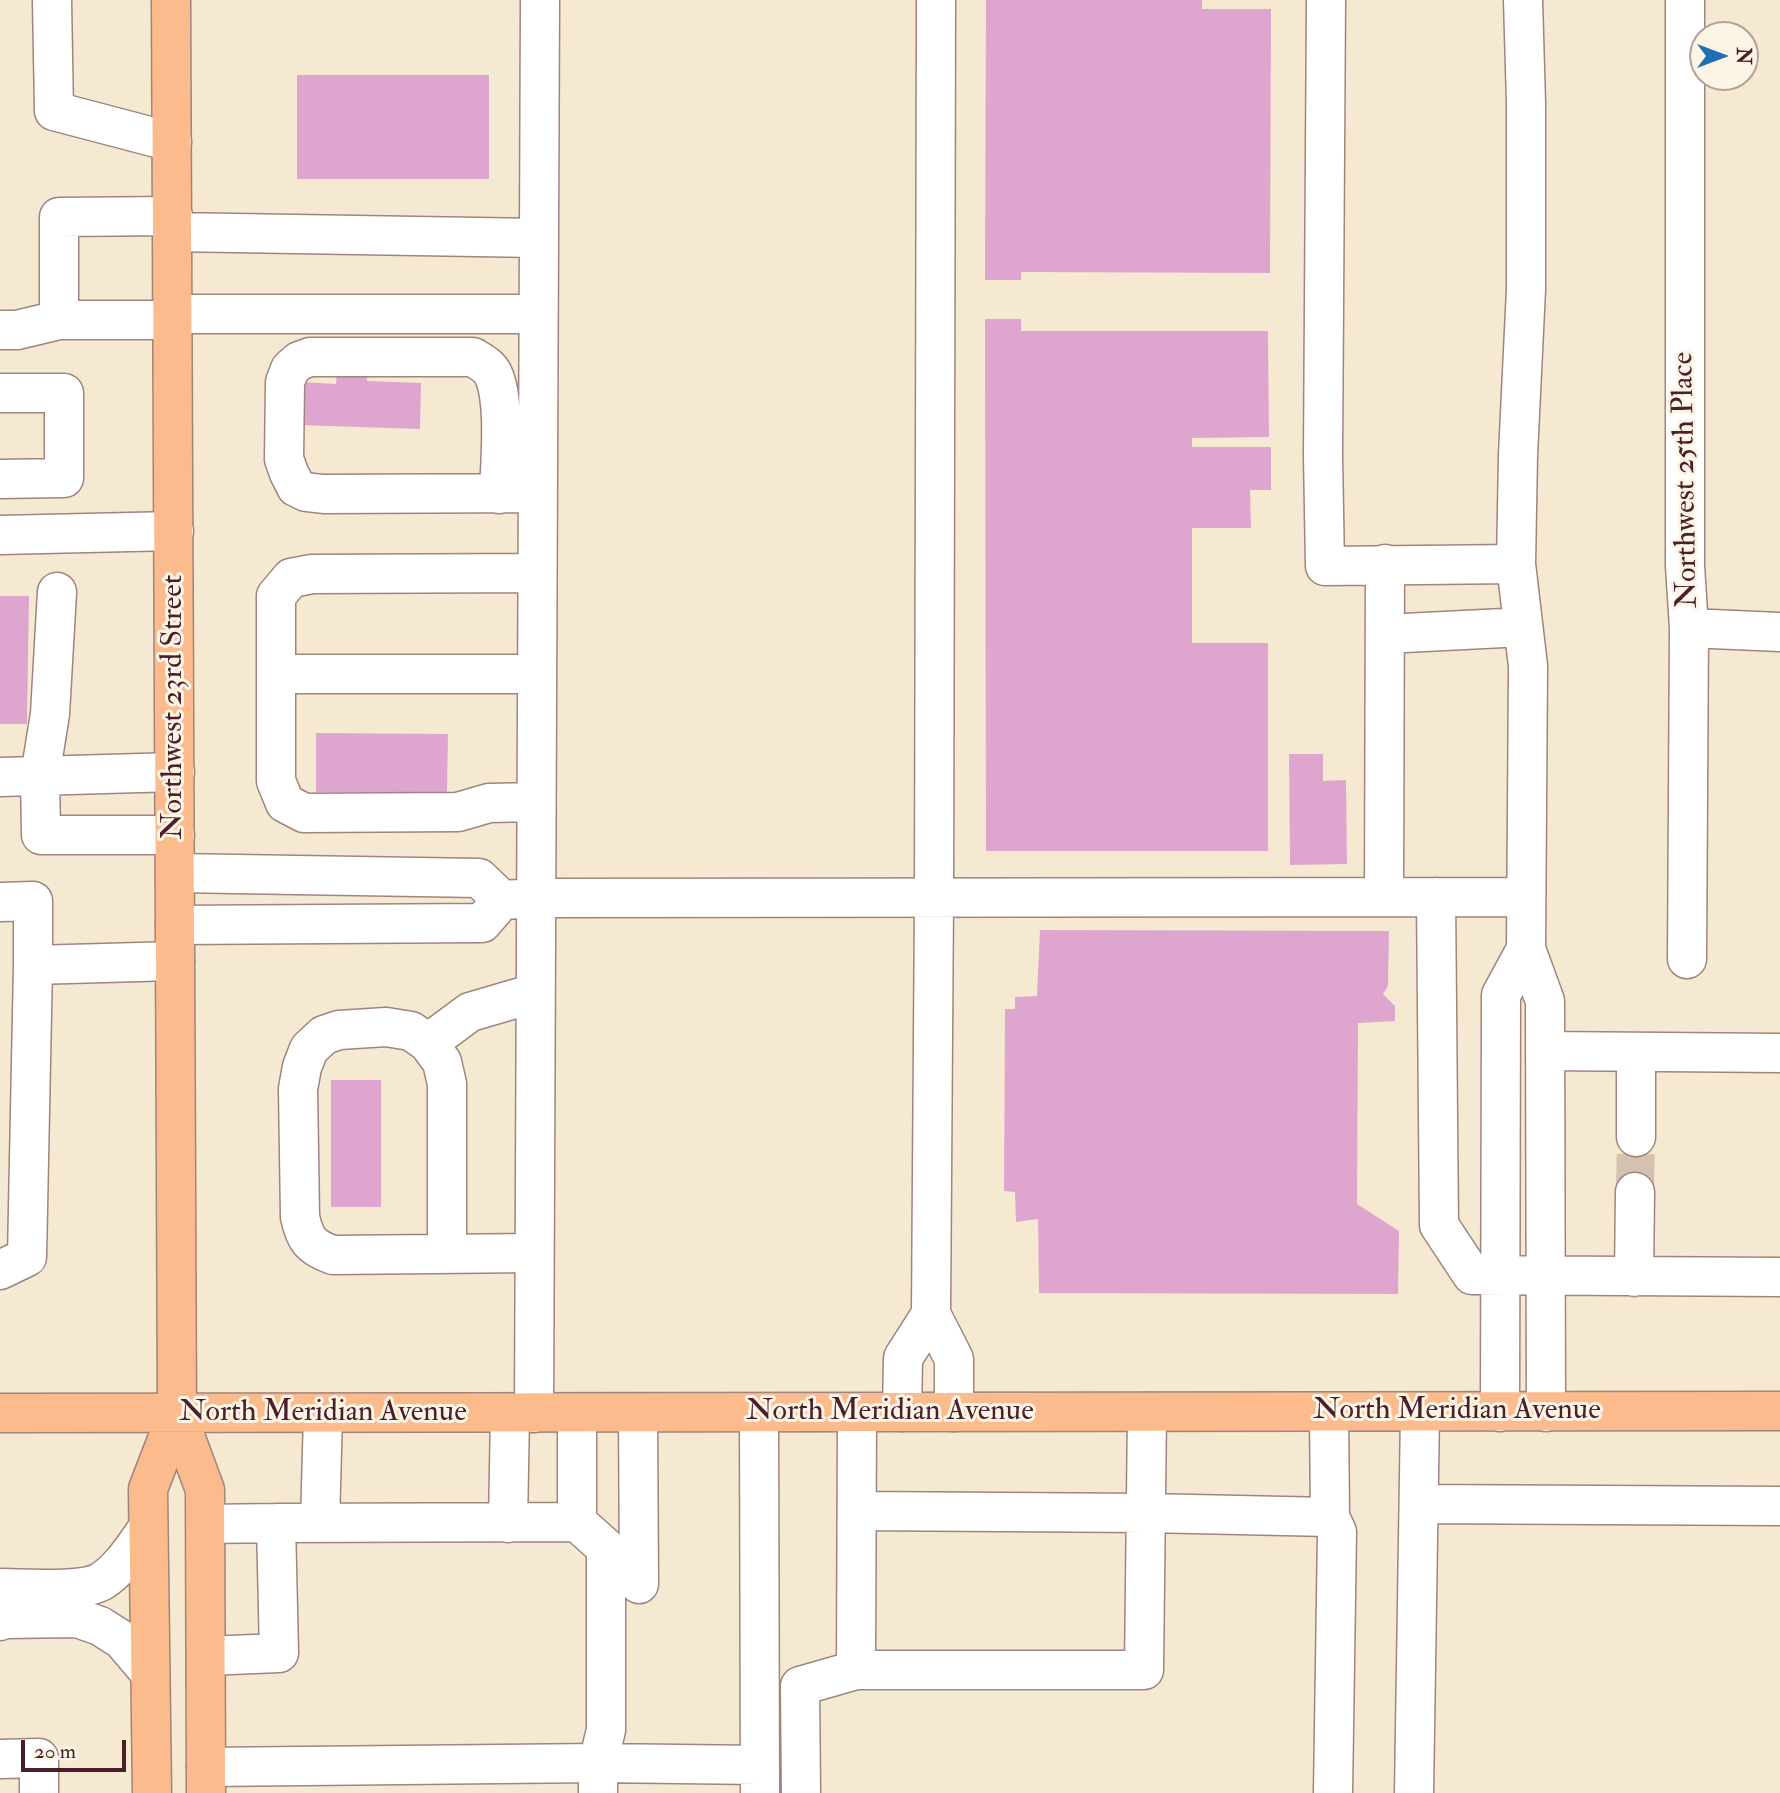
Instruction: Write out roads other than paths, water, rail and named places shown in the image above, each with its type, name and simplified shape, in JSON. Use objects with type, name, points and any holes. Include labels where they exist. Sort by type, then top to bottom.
[{"type":"main road","name":"Northwest 23rd Street","points":[[171,0],[177,1414],[205,1490],[206,1780]]},
{"type":"main road","name":"North Meridian Avenue","points":[[1,1414],[1780,1412]]},
{"type":"main road","name":"Northwest 23rd Street","points":[[152,1793],[148,1489],[177,1414]]},
{"type":"street","points":[[52,0],[54,111],[172,142]]},
{"type":"street","points":[[509,1523],[522,1414],[534,1253],[535,993],[519,899],[536,802],[540,0]]},
{"type":"street","points":[[936,0],[931,1314],[954,1359],[954,1412]]},
{"type":"street","points":[[1326,0],[1323,456],[1325,566],[1516,564]]},
{"type":"street","points":[[1523,0],[1526,289],[1516,564],[1528,666],[1526,949],[1545,1001],[1546,1412]]},
{"type":"street","name":"Northwest 25th Place","points":[[1685,0],[1685,566],[1689,628],[1687,959]]},
{"type":"street","points":[[59,320],[59,217],[538,238]]},
{"type":"street","points":[[0,331],[17,331],[59,320],[538,314]]},
{"type":"street","points":[[499,494],[499,389],[493,372],[473,357],[310,357],[299,361],[290,369],[285,382],[284,459],[296,487],[323,495],[499,494],[537,493]]},
{"type":"street","points":[[0,393],[64,393],[64,478],[0,479]]},
{"type":"street","points":[[0,535],[174,531]]},
{"type":"street","points":[[1384,897],[1385,564]]},
{"type":"street","points":[[536,802],[489,803],[458,812],[304,813],[285,803],[276,781],[276,596],[291,578],[312,574],[537,573]]},
{"type":"street","points":[[57,592],[50,714],[40,776],[41,835],[175,835]]},
{"type":"street","points":[[1385,634],[1523,627]]},
{"type":"street","points":[[1689,628],[1780,632]]},
{"type":"street","points":[[276,674],[537,674]]},
{"type":"street","points":[[0,776],[175,772]]},
{"type":"street","points":[[175,873],[479,878],[519,899],[1526,897]]},
{"type":"street","points":[[1436,897],[1439,1225],[1472,1275],[1780,1277]]},
{"type":"street","points":[[33,965],[175,943],[482,923],[519,899]]},
{"type":"street","points":[[0,902],[33,901],[33,965],[15,1070],[27,1257],[0,1270]]},
{"type":"street","points":[[1500,1412],[1501,995],[1526,949]]},
{"type":"street","points":[[428,1043],[470,1012],[535,993]]},
{"type":"street","points":[[446,1254],[446,1084],[442,1062],[428,1043],[411,1031],[386,1027],[339,1030],[324,1035],[309,1049],[298,1089],[300,1217],[303,1233],[310,1243],[332,1255],[446,1254],[534,1253]]},
{"type":"street","points":[[1545,1051],[1780,1053]]},
{"type":"street","points":[[1636,1052],[1636,1136]]},
{"type":"street","points":[[1634,1277],[1635,1192]]},
{"type":"street","points":[[902,1412],[903,1358],[931,1314]]},
{"type":"street","points":[[801,1793],[800,1686],[856,1670],[1144,1671],[1147,1412]]},
{"type":"street","points":[[1329,1412],[1330,1517],[1337,1532],[1333,1793]]},
{"type":"street","points":[[1414,1793],[1420,1412]]},
{"type":"street","points":[[577,1522],[578,1413]]},
{"type":"street","points":[[638,1413],[639,1584]]},
{"type":"street","points":[[206,1780],[760,1779],[759,1413]]},
{"type":"street","points":[[856,1670],[857,1413]]},
{"type":"street","points":[[320,1523],[323,1414]]},
{"type":"street","points":[[1419,1504],[1780,1506]]},
{"type":"street","points":[[857,1511],[1330,1517]]},
{"type":"street","points":[[206,1524],[577,1522],[606,1548],[606,1730],[598,1778]]},
{"type":"street","points":[[206,1656],[279,1653],[276,1523]]},
{"type":"street","points":[[0,1588],[79,1588],[100,1582],[124,1562],[148,1528]]},
{"type":"street","points":[[0,1621],[77,1618],[100,1626],[122,1640],[150,1673]]},
{"type":"street","points":[[0,1759],[39,1758],[39,1793]]},
{"type":"tunnel","points":[[1635,1192],[1636,1137]]}]
